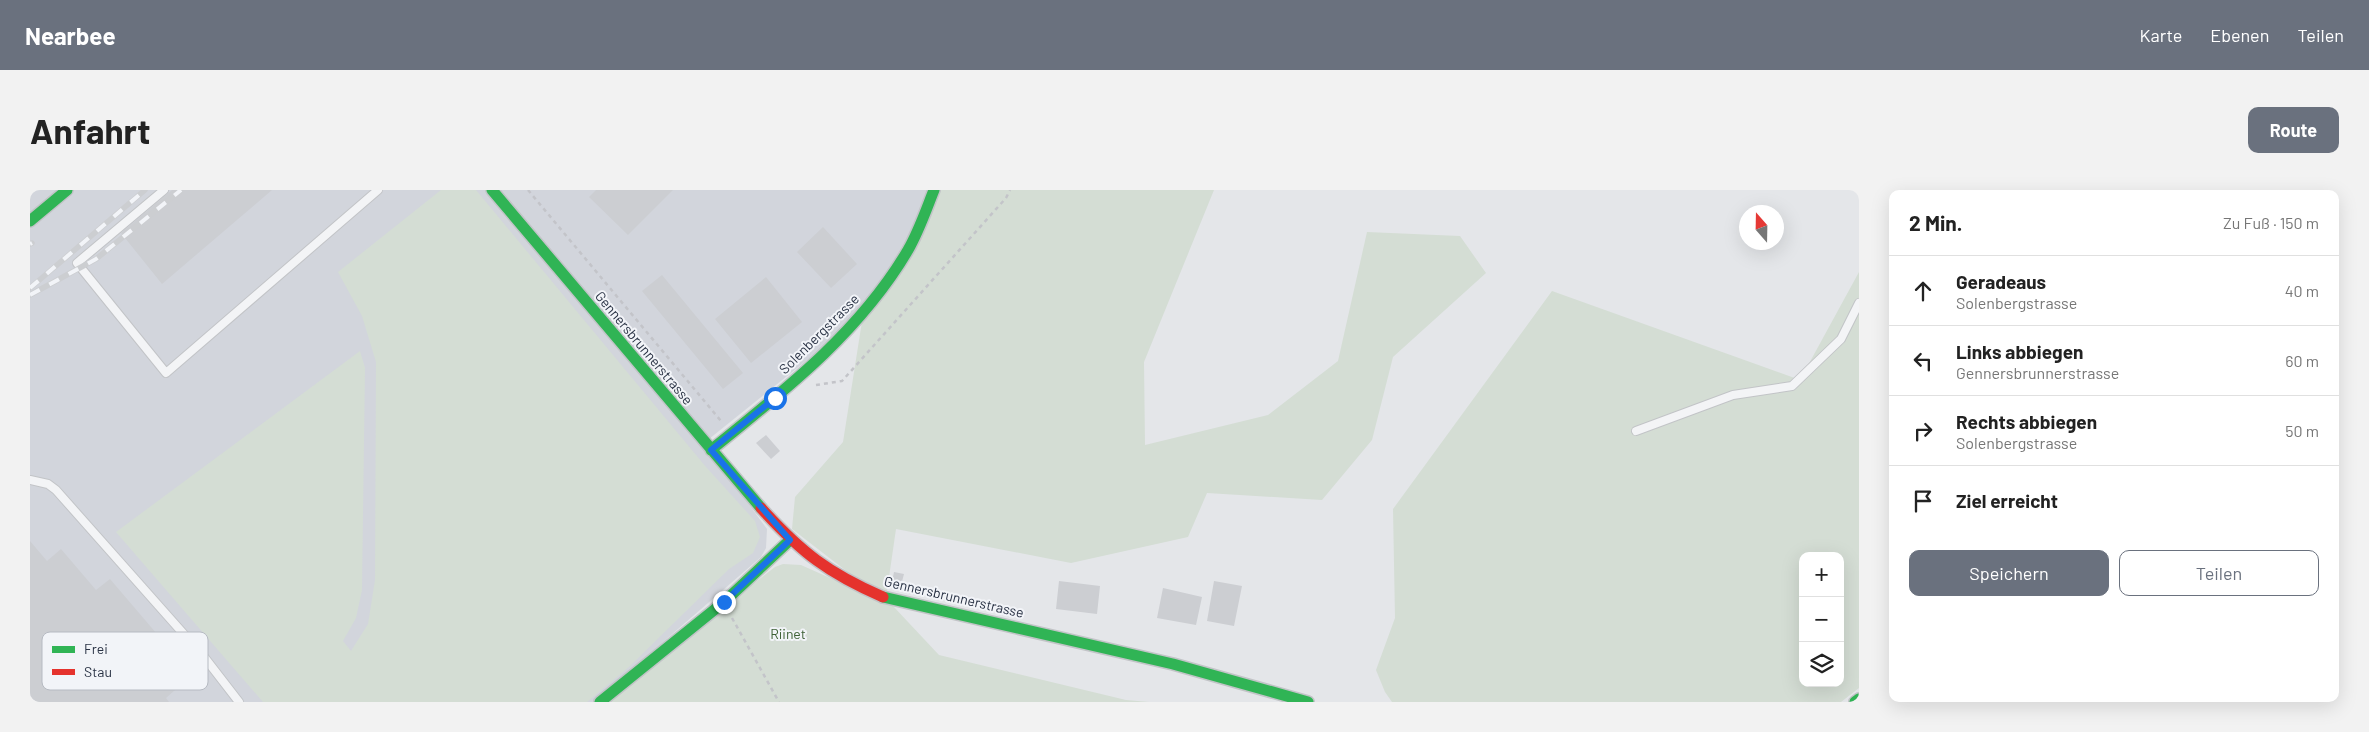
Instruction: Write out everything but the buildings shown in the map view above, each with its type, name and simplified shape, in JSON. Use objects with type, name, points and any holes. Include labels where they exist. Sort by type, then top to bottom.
[{"type":"street","points":[[30,221],[67,190]]},
{"type":"street","name":"Gennersbrunnerstrasse","points":[[492,190],[711,450],[790,540],[818,563],[846,581],[886,598],[1173,664],[1308,702]]},
{"type":"street","name":"Solenbergstrasse","points":[[711,450],[775,398],[863,316],[909,249],[934,190]]},
{"type":"street","points":[[600,702],[724,602],[790,540]]},
{"type":"street","points":[[1855,702],[1859,699]]},
{"type":"lane","points":[[164,190],[77,262],[166,373],[378,190]]},
{"type":"lane","points":[[1636,431],[1732,395],[1792,386],[1840,339],[1859,303]]},
{"type":"lane","points":[[30,480],[48,484],[56,490],[182,632]]},
{"type":"lane","points":[[208,662],[239,702]]},
{"type":"path","points":[[528,190],[731,434]]},
{"type":"path","points":[[814,386],[842,381],[1006,198],[1010,190]]},
{"type":"path","points":[[724,602],[779,702]]},
{"type":"shaded area","points":[[30,190],[934,190],[863,315],[704,443],[767,529],[766,548],[761,557],[594,702],[30,702]]},
{"type":"green space","points":[[441,190],[476,190],[706,467],[755,521],[760,537],[753,553],[729,569],[630,666],[587,702],[263,702],[208,638],[208,632],[202,632],[116,532],[360,351],[365,368],[362,590],[356,618],[343,641],[351,651],[368,624],[375,580],[376,362],[362,316],[338,272]]},
{"type":"green space","points":[[934,190],[1214,190],[1144,362],[1145,445],[1268,415],[1338,361],[1367,232],[1460,236],[1486,273],[1393,357],[1372,440],[1322,500],[1207,493],[1188,537],[1071,563],[896,529],[887,591],[858,580],[792,529],[795,497],[843,442],[863,315]]},
{"type":"green space","points":[[1859,272],[1859,688],[1841,702],[1392,702],[1385,692],[1376,670],[1395,618],[1393,509],[1552,291],[1800,380]]},
{"type":"green space","name":"Riinet","points":[[783,564],[801,565],[893,606],[939,655],[1126,700],[1149,702],[600,702],[775,567]]},
{"type":"railway","points":[[30,288],[145,190]]},
{"type":"railway","points":[[30,295],[96,259],[181,190]]},
{"type":"traffic: fast","points":[[30,221],[67,190]]},
{"type":"traffic: fast","points":[[492,190],[761,508]]},
{"type":"traffic: fast","points":[[711,450],[819,359],[867,308],[889,280],[908,250],[934,190]]},
{"type":"traffic: fast","points":[[600,702],[724,602],[790,540]]},
{"type":"traffic: fast","points":[[883,597],[1173,664],[1308,702]]},
{"type":"traffic: fast","points":[[1855,702],[1859,699]]},
{"type":"traffic: jam","points":[[761,508],[803,550],[846,579],[883,597]]},
{"type":"route","points":[[724,602],[790,540],[711,450],[775,398]]}]
